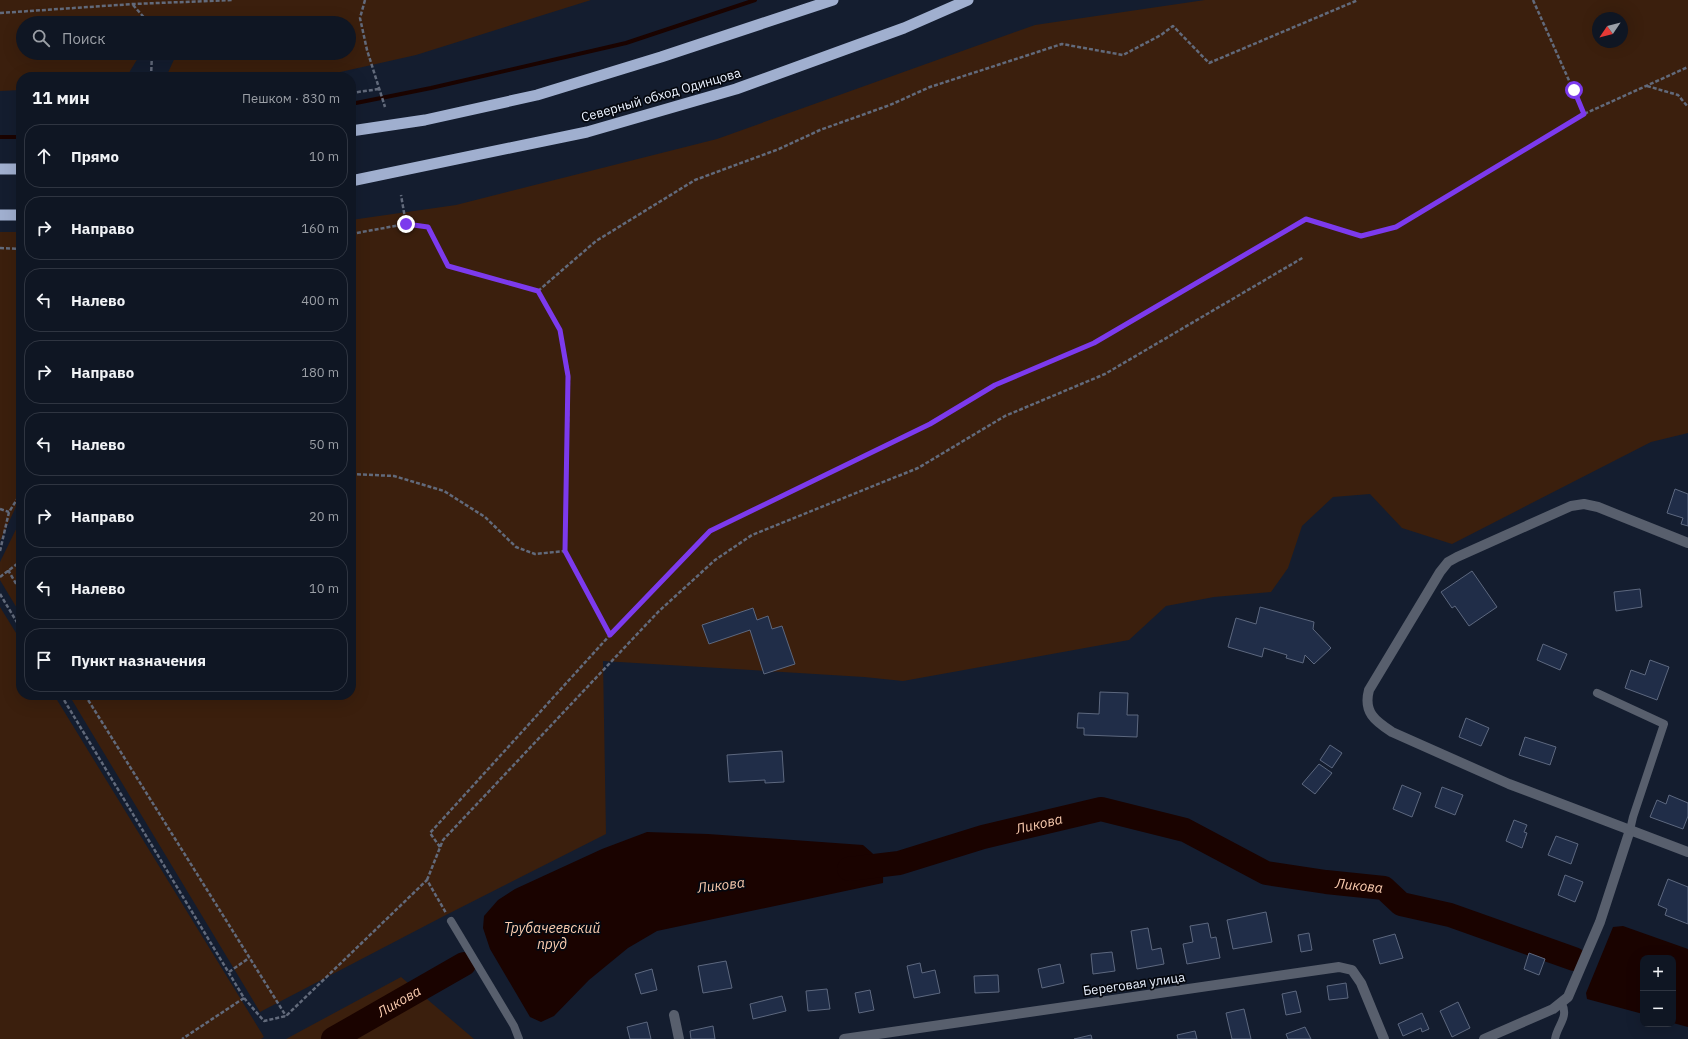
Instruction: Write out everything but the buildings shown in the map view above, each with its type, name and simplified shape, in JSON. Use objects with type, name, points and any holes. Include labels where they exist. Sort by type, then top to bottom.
[{"type":"highway","points":[[356,130],[425,120],[537,95],[834,0]]},
{"type":"highway","name":"Северный обход Одинцова","points":[[356,180],[587,132],[736,89],[904,28],[968,0]]},
{"type":"highway","points":[[0,169],[16,169]]},
{"type":"highway","points":[[0,215],[16,215]]},
{"type":"street","points":[[1688,543],[1598,507],[1584,504],[1571,506],[1457,557],[1448,562],[1440,572],[1369,690],[1366,700],[1369,711],[1377,722],[1392,732],[1509,784],[1688,852]]},
{"type":"street","points":[[1484,1039],[1553,1009],[1565,1000],[1600,922],[1630,830]]},
{"type":"street","name":"Береговая улица","points":[[844,1039],[1339,967],[1352,970],[1362,984],[1384,1039]]},
{"type":"street","points":[[674,1015],[680,1039]]},
{"type":"lane","points":[[1597,693],[1664,724],[1630,830]]},
{"type":"lane","points":[[451,921],[514,1026],[519,1039]]},
{"type":"lane","points":[[1555,1039],[1556,1031],[1565,1016],[1565,1000]]},
{"type":"path","points":[[0,13],[133,4],[233,0]]},
{"type":"path","points":[[366,0],[360,18],[367,50],[385,107]]},
{"type":"path","points":[[538,291],[596,241],[695,180],[780,149],[820,130],[890,105],[930,87],[1062,44],[1123,55],[1161,35],[1173,26],[1209,63],[1358,0]]},
{"type":"path","points":[[1533,0],[1584,114]]},
{"type":"path","points":[[133,4],[143,16]]},
{"type":"path","points":[[151,72],[152,60]]},
{"type":"path","points":[[440,847],[430,834],[610,635],[710,531],[930,424],[995,385],[1094,343],[1306,219],[1361,236],[1396,227],[1584,114],[1688,67]]},
{"type":"path","points":[[1647,86],[1678,95],[1688,107]]},
{"type":"path","points":[[356,92],[379,88]]},
{"type":"path","points":[[401,195],[406,224]]},
{"type":"path","points":[[356,233],[406,224],[428,227],[448,266],[538,291],[560,330],[568,376],[565,551],[610,635]]},
{"type":"path","points":[[0,248],[16,249]]},
{"type":"path","points":[[64,700],[244,998],[264,1021],[286,1016],[427,880],[443,840],[658,612],[715,560],[752,535],[918,468],[1005,416],[1105,374],[1304,258]]},
{"type":"path","points":[[356,474],[394,476],[444,491],[485,518],[516,547],[535,554],[565,551]]},
{"type":"path","points":[[0,551],[9,512],[16,501]]},
{"type":"path","points":[[0,508],[9,512]]},
{"type":"path","points":[[0,577],[16,564]]},
{"type":"path","points":[[8,570],[16,584]]},
{"type":"path","points":[[0,594],[16,621]]},
{"type":"path","points":[[88,700],[286,1016]]},
{"type":"path","points":[[427,880],[451,921]]},
{"type":"path","points":[[229,972],[249,958]]},
{"type":"path","points":[[182,1039],[244,998]]},
{"type":"shaded area","points":[[0,0],[591,0],[416,55],[340,72],[168,72],[174,60],[356,60],[356,16],[16,16],[16,60],[137,60],[129,72],[16,72],[16,90],[0,91]]},
{"type":"shaded area","points":[[1205,0],[1688,0],[1688,433],[1651,442],[1452,544],[1402,528],[1370,494],[1333,497],[1302,526],[1288,568],[1271,592],[1214,597],[1166,606],[1129,640],[903,681],[864,677],[603,661],[606,834],[260,1012],[72,700],[356,700],[356,219],[456,205],[717,139],[1035,25]]},
{"type":"shaded area","points":[[0,232],[16,232],[16,507],[0,541]]},
{"type":"shaded area","points":[[16,529],[16,607],[0,580],[0,562]]},
{"type":"shaded area","points":[[0,607],[16,633],[16,700],[57,700],[264,1037],[261,1039],[0,1039]]},
{"type":"shaded area","points":[[401,977],[474,1039],[286,1039]]},
{"type":"water","name":"Трубачеевский пруд","points":[[647,832],[708,834],[863,845],[877,857],[883,870],[883,883],[657,931],[628,948],[589,980],[554,1016],[541,1022],[530,1017],[490,949],[483,928],[484,916],[498,900],[515,889],[602,849]]},
{"type":"water","points":[[1623,926],[1688,949],[1688,1027],[1676,1024],[1676,955],[1640,955],[1640,1013],[1587,999],[1586,993],[1613,927]]},
{"type":"waterway","points":[[356,103],[431,88],[626,43],[755,0]]},
{"type":"waterway","points":[[0,137],[16,137]]},
{"type":"waterway","name":"Ликова","points":[[849,869],[899,863],[983,837],[1101,809],[1185,830],[1266,873],[1326,882],[1384,888],[1401,904],[1450,915],[1574,959]]},
{"type":"waterway","name":"Ликова","points":[[333,1039],[464,964]]},
{"type":"route","points":[[406,224],[428,227],[448,266],[538,291],[560,330],[568,376],[565,551],[610,635],[710,531],[930,424],[995,385],[1094,343],[1306,219],[1361,236],[1396,227],[1584,114],[1574,90]]}]
